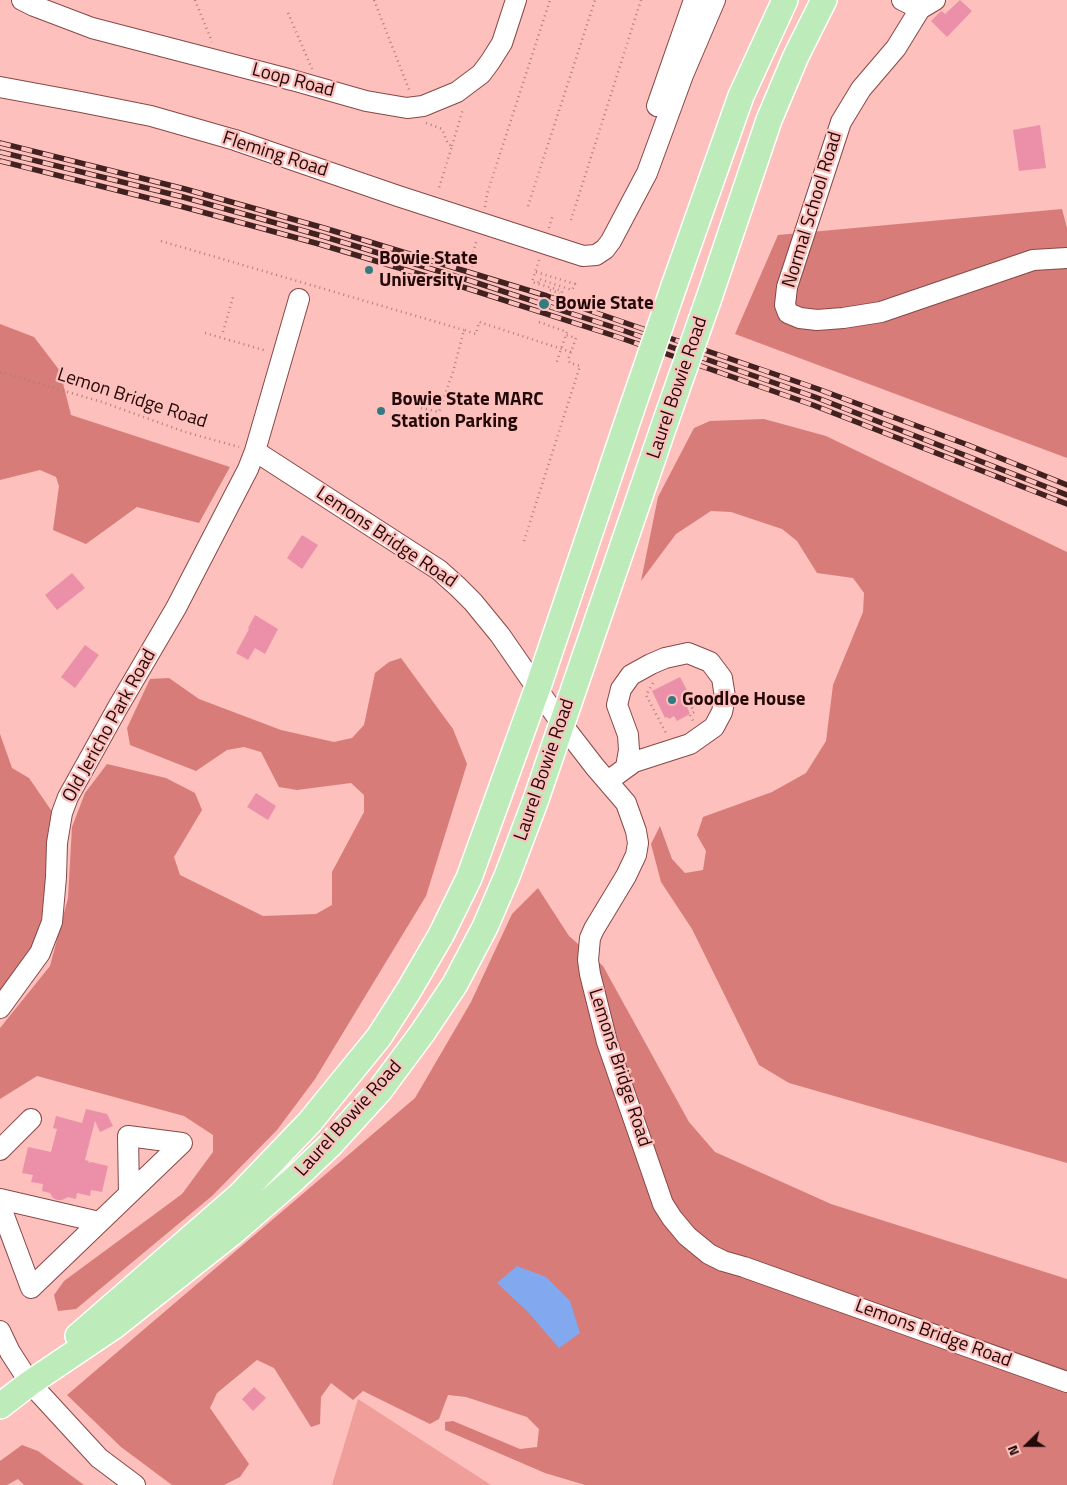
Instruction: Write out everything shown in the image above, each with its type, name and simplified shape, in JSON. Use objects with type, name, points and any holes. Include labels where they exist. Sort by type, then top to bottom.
[{"type":"main road","name":"Laurel Bowie Road","points":[[30,1383],[92,1322],[240,1195],[309,1123],[379,1037],[441,934],[469,878],[538,688],[674,286],[741,96],[785,0]]},
{"type":"main road","name":"Laurel Bowie Road","points":[[0,1406],[30,1383],[113,1327],[232,1233],[292,1181],[330,1144],[380,1090],[423,1032],[455,984],[485,927],[532,811],[666,420],[710,298],[769,120],[796,56],[824,0]]},
{"type":"street","name":"Loop Road","points":[[22,0],[92,28],[366,101],[407,108],[423,106],[457,92],[481,74],[502,43],[516,0]]},
{"type":"street","points":[[657,106],[694,0]]},
{"type":"street","name":"Fleming Road","points":[[0,88],[151,116],[235,140],[398,196],[583,256],[596,255],[605,249],[611,241],[647,173],[683,75],[715,0]]},
{"type":"street","name":"Normal School Road","points":[[919,3],[896,48],[861,89],[841,122],[787,287],[785,305],[788,313],[800,318],[817,320],[881,312],[1033,260],[1067,258]]},
{"type":"street","name":"Old Jericho Park Road","points":[[0,1008],[32,966],[46,939],[52,922],[58,834],[62,813],[68,797],[201,562],[234,498],[255,451],[302,290]]},
{"type":"street","name":"Lemons Bridge Road","points":[[255,451],[439,570],[473,602],[500,635],[594,767],[626,803],[636,831],[638,843],[636,855],[626,876],[594,929],[590,938],[588,960],[590,974],[614,1060],[663,1204],[687,1236],[723,1261],[1067,1382]]},
{"type":"street","points":[[608,781],[634,762],[675,750],[696,741],[714,727],[722,712],[725,698],[722,678],[710,662],[688,653],[651,664],[631,675],[621,690],[617,705],[628,735],[629,750],[626,767]]},
{"type":"street","points":[[0,1150],[31,1119]]},
{"type":"street","points":[[0,1205],[31,1288],[129,1194]]},
{"type":"street","points":[[0,1199],[99,1222]]},
{"type":"street","points":[[0,1331],[10,1352],[30,1383],[99,1458],[135,1485]]},
{"type":"path","points":[[195,0],[212,42]]},
{"type":"path","points":[[487,194],[550,0]]},
{"type":"path","points":[[528,206],[595,0]]},
{"type":"path","points":[[571,220],[641,0]]},
{"type":"path","points":[[288,13],[312,69]]},
{"type":"path","points":[[452,146],[463,109]]},
{"type":"path","points":[[160,241],[302,290],[476,334],[480,322],[571,352]]},
{"type":"path","points":[[536,272],[574,284],[572,290],[539,279],[538,283]]},
{"type":"path","points":[[534,276],[532,282],[562,291],[562,294],[550,290]]},
{"type":"path","points":[[222,332],[233,297]]},
{"type":"path","points":[[539,322],[567,332],[556,364]]},
{"type":"path","points":[[421,408],[439,412],[464,330]]},
{"type":"path","points":[[205,333],[262,350],[268,351],[270,348]]},
{"type":"path","points":[[524,541],[580,366],[570,363],[568,360],[576,338],[566,335]]},
{"type":"path","name":"Lemon Bridge Road","points":[[0,372],[102,402],[184,432],[255,451]]},
{"type":"path","points":[[651,664],[658,676],[646,694],[675,750]]},
{"type":"shaded area","points":[[1062,209],[1067,228],[1067,458],[735,334],[778,235]]},
{"type":"shaded area","points":[[0,324],[34,337],[60,371],[71,415],[230,467],[199,523],[137,507],[86,544],[53,530],[59,486],[56,477],[40,470],[0,480]]},
{"type":"shaded area","points":[[764,419],[826,436],[1067,552],[1067,1163],[789,1083],[759,1065],[692,929],[661,882],[651,844],[660,826],[672,859],[685,873],[703,870],[706,851],[697,835],[703,817],[772,792],[806,773],[826,741],[833,685],[863,612],[864,593],[853,578],[817,573],[797,541],[782,529],[731,512],[711,511],[676,534],[641,581],[658,497],[694,428],[710,421]]},
{"type":"shaded area","points":[[401,658],[453,729],[467,764],[426,896],[315,1079],[277,1130],[212,1196],[76,1309],[58,1311],[54,1295],[64,1281],[182,1194],[213,1152],[213,1135],[184,1116],[37,1076],[0,1099],[0,1028],[50,966],[68,898],[72,827],[85,793],[107,764],[166,778],[195,793],[202,810],[174,857],[180,875],[263,916],[316,914],[332,905],[332,872],[364,812],[364,795],[351,783],[297,790],[279,787],[261,752],[244,747],[227,750],[196,771],[130,745],[127,728],[150,679],[169,678],[199,699],[281,730],[334,742],[352,738],[364,725],[375,673],[389,662]]},
{"type":"shaded area","points":[[0,734],[12,768],[29,778],[53,813],[39,941],[0,993]]},
{"type":"shaded area","points":[[538,888],[569,936],[603,966],[689,1122],[715,1152],[831,1204],[1067,1279],[1067,1485],[585,1485],[545,1473],[445,1430],[445,1422],[453,1421],[520,1449],[537,1447],[539,1429],[527,1417],[466,1397],[448,1395],[439,1419],[430,1424],[363,1391],[353,1400],[331,1383],[321,1397],[320,1424],[311,1427],[274,1368],[257,1360],[217,1393],[210,1408],[249,1464],[240,1477],[224,1485],[172,1485],[121,1447],[67,1395],[415,1098],[471,1002],[512,914]]},
{"type":"shaded area","points":[[358,1399],[491,1485],[332,1485]]},
{"type":"shaded area","points":[[22,1445],[38,1451],[84,1485],[24,1485],[18,1479],[7,1485],[0,1485],[0,1461]]},
{"type":"water","points":[[517,1266],[546,1277],[570,1301],[580,1333],[559,1348],[527,1311],[497,1283]]},
{"type":"building","points":[[960,0],[972,11],[947,37],[931,21],[941,11],[945,14]]},
{"type":"building","points":[[1040,125],[1046,168],[1019,171],[1013,130]]},
{"type":"building","points":[[302,535],[318,545],[302,569],[287,558]]},
{"type":"building","points":[[72,573],[85,588],[57,610],[45,595]]},
{"type":"building","points":[[255,615],[278,629],[265,654],[255,648],[248,660],[236,653]]},
{"type":"building","points":[[85,645],[99,655],[75,688],[61,677]]},
{"type":"building","name":"Goodloe House","points":[[680,677],[690,696],[687,697],[689,705],[687,707],[690,714],[677,721],[674,716],[669,719],[665,718],[652,691]]},
{"type":"building","points":[[256,793],[276,806],[268,820],[247,807]]},
{"type":"building","points":[[86,1109],[107,1114],[113,1126],[100,1132],[95,1121],[85,1160],[89,1161],[88,1163],[108,1166],[102,1192],[91,1190],[90,1196],[77,1193],[76,1199],[68,1197],[57,1200],[50,1193],[42,1191],[43,1184],[31,1182],[33,1175],[22,1173],[28,1147],[51,1152],[57,1129],[53,1128],[56,1116],[82,1123]]},
{"type":"building","points":[[254,1387],[266,1398],[253,1411],[242,1399]]},
{"type":"railway","points":[[0,143],[185,189],[324,228],[547,296],[818,389],[968,445],[1067,485]]},
{"type":"railway","points":[[0,152],[183,197],[468,280],[619,329],[815,397],[1067,495]]},
{"type":"railway","points":[[0,161],[180,206],[319,244],[466,288],[618,337],[813,405],[1067,504]]},
{"type":"place","name":"Bowie State University","points":[[369,270]]},
{"type":"place","name":"Bowie State","points":[[544,304]]},
{"type":"place","name":"Bowie State MARC Station Parking","points":[[381,411]]},
{"type":"place","name":"Goodloe House","points":[[672,700]]}]
